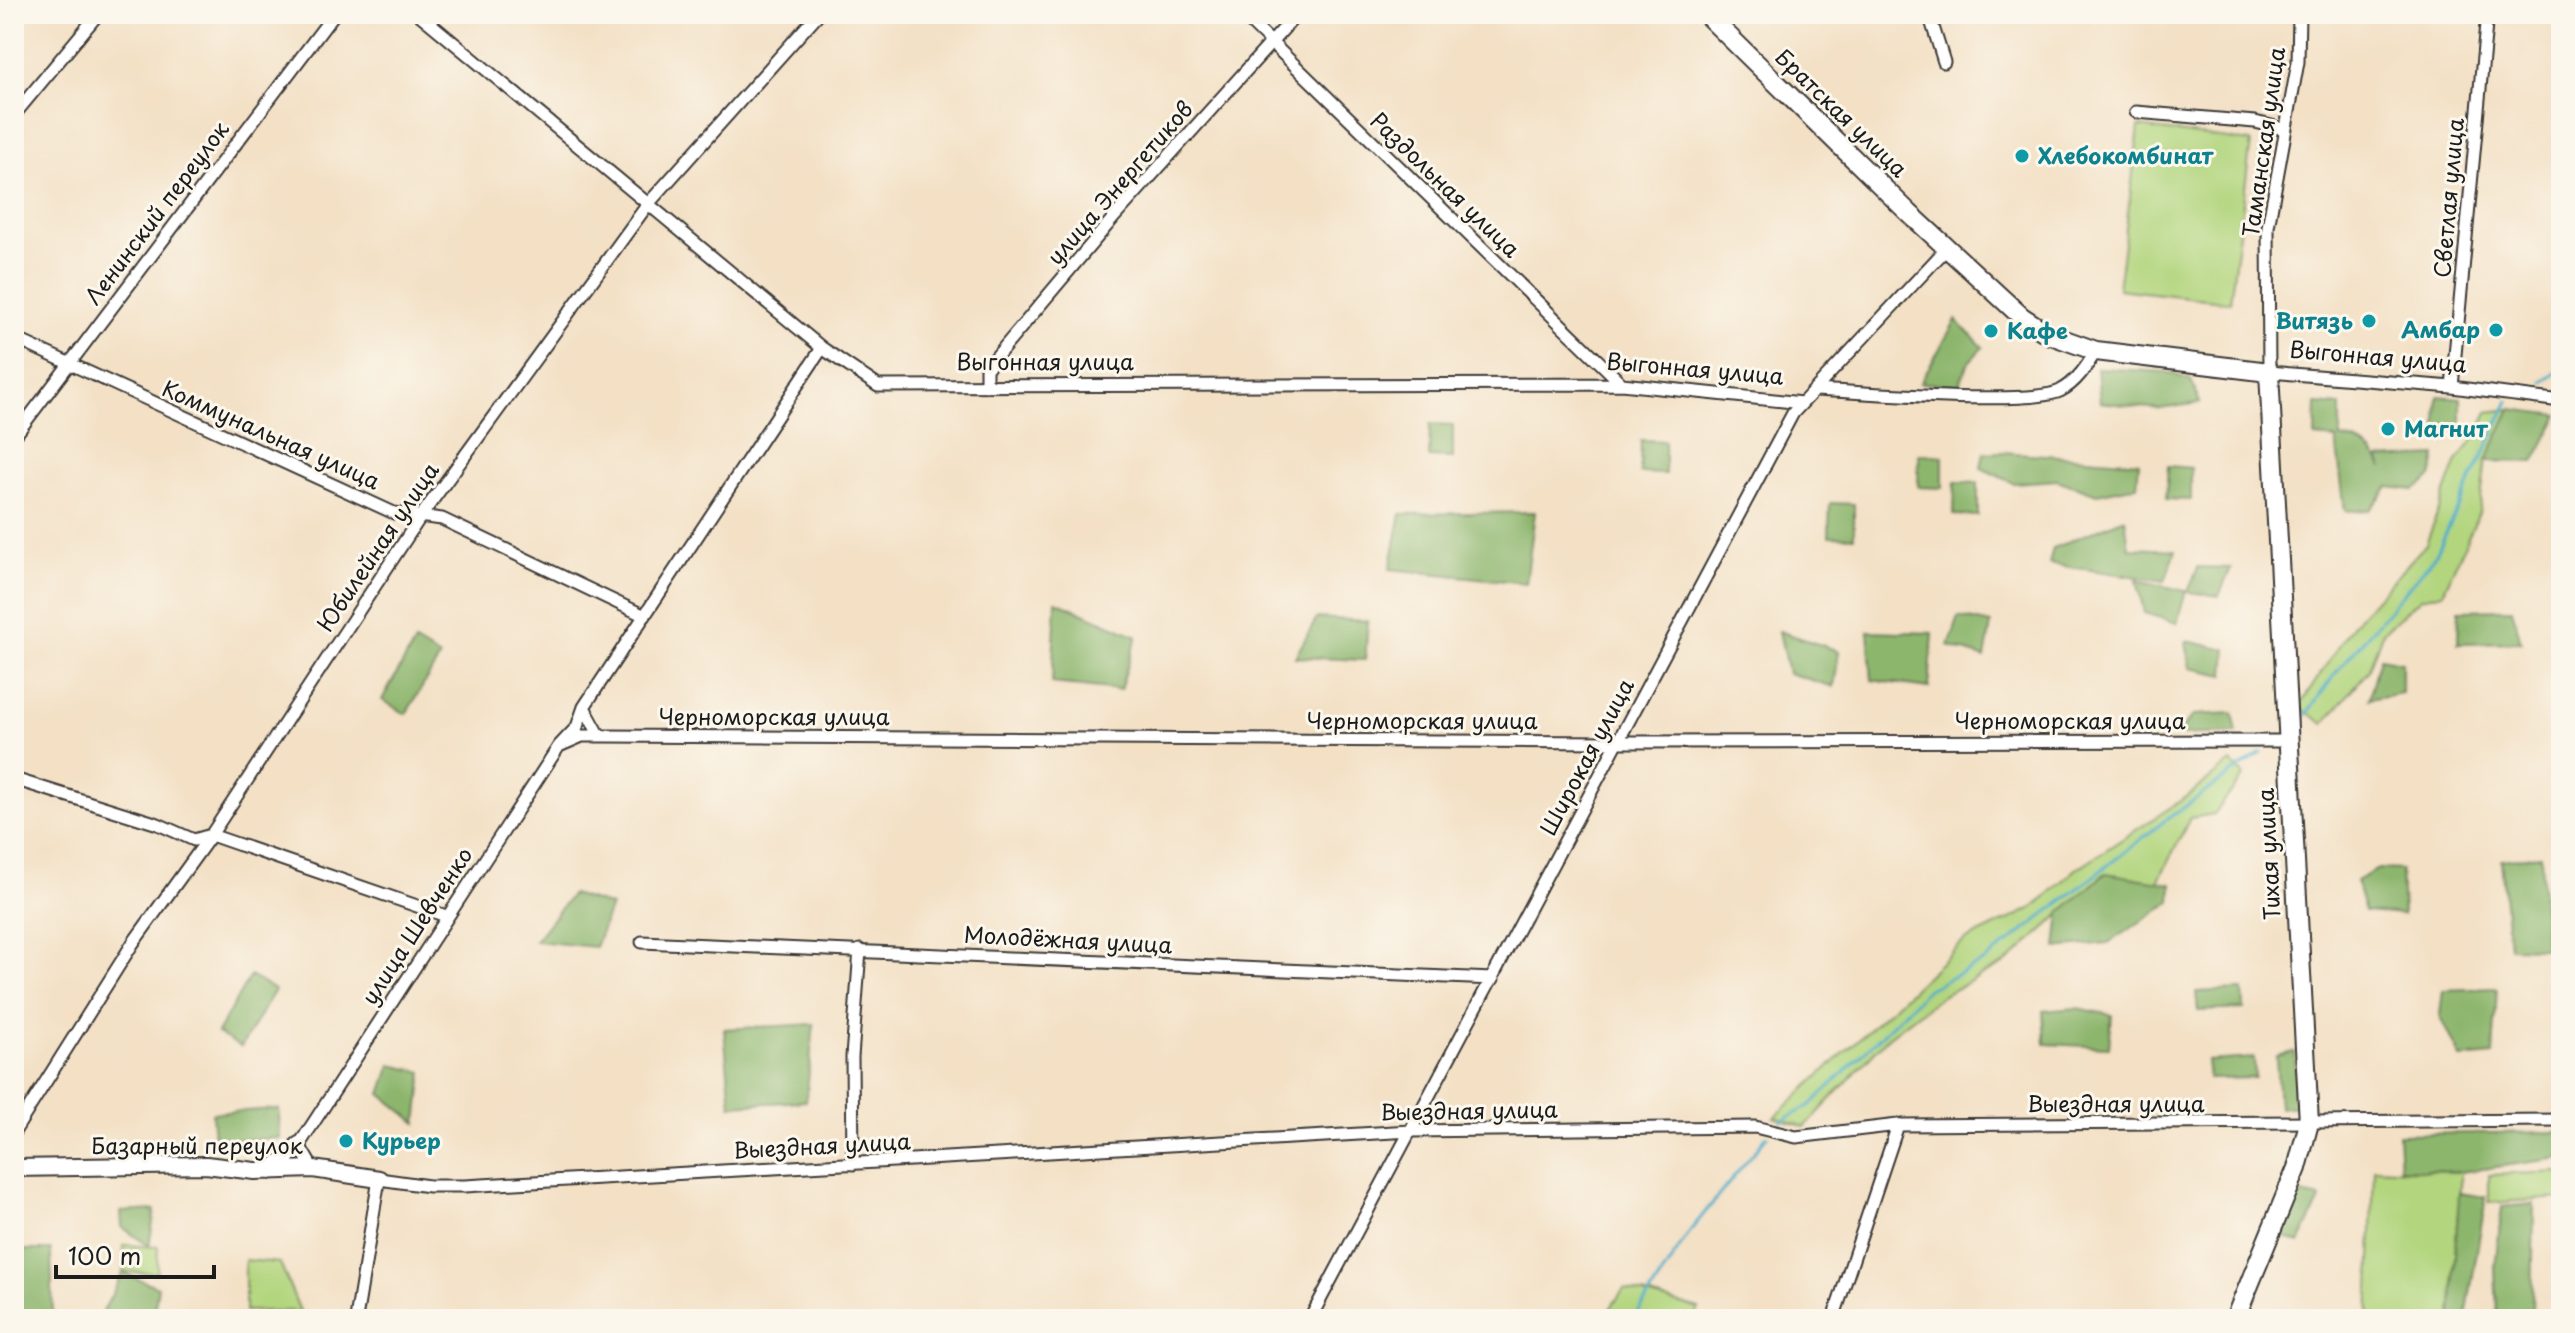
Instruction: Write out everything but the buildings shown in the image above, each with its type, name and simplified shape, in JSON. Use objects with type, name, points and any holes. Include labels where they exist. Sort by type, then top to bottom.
[{"type":"main road","name":"Братская улица","points":[[1706,14],[1909,213]]},
{"type":"main road","name":"Выгонная улица","points":[[1909,213],[2022,317],[2048,334],[2096,351],[2269,372]]},
{"type":"main road","name":"Тихая улица","points":[[2235,1319],[2297,1168],[2309,1123],[2269,372]]},
{"type":"street","points":[[14,115],[98,14]]},
{"type":"street","name":"Ленинский переулок","points":[[14,437],[334,14]]},
{"type":"street","name":"Выгонная улица","points":[[419,14],[822,348],[878,386],[1622,384],[1802,403]]},
{"type":"street","name":"Юбилейная улица","points":[[14,1132],[133,943],[211,835],[421,516],[648,204],[818,14]]},
{"type":"street","name":"Раздольная улица","points":[[1242,14],[1622,384]]},
{"type":"street","name":"улица Энергетиков","points":[[986,386],[986,369],[1115,216],[1297,14]]},
{"type":"street","points":[[1929,14],[1944,62]]},
{"type":"street","name":"Таманская улица","points":[[2269,372],[2268,227],[2298,62],[2299,14]]},
{"type":"street","name":"Светлая улица","points":[[2452,387],[2487,14]]},
{"type":"street","points":[[2136,112],[2255,122],[2284,129]]},
{"type":"street","name":"Широкая улица","points":[[1310,1319],[1617,742],[1802,403],[1947,248]]},
{"type":"street","name":"Коммунальная улица","points":[[14,338],[394,513],[442,519],[645,616]]},
{"type":"street","name":"улица Шевченко","points":[[299,1145],[559,746],[577,727],[584,707],[822,348]]},
{"type":"street","name":"Выгонная улица","points":[[1815,390],[2017,397],[2059,392],[2081,375],[2096,351]]},
{"type":"street","name":"Выгонная улица","points":[[2269,372],[2452,387],[2561,401]]},
{"type":"street","points":[[584,707],[600,736]]},
{"type":"street","name":"Черноморская улица","points":[[559,746],[582,736],[1617,742],[2287,741]]},
{"type":"street","points":[[14,779],[158,824],[194,840],[211,835],[446,916]]},
{"type":"street","name":"Молодёжная улица","points":[[642,942],[1493,979]]},
{"type":"street","points":[[853,1164],[852,1057],[860,950]]},
{"type":"street","name":"Выездная улица","points":[[379,1179],[429,1186],[465,1186],[1411,1131],[1755,1127],[1796,1137],[1898,1125],[2561,1120]]},
{"type":"street","points":[[1833,1319],[1898,1125]]},
{"type":"street","points":[[271,1171],[299,1145],[313,1169]]},
{"type":"street","name":"Базарный переулок","points":[[14,1168],[206,1165],[271,1171],[313,1169],[379,1179]]},
{"type":"street","points":[[356,1319],[379,1179]]},
{"type":"green space","points":[[2139,127],[2251,142],[2230,302],[2118,289]]},
{"type":"green space","points":[[1956,320],[1983,347],[1968,363],[1959,385],[1920,383]]},
{"type":"green space","points":[[2097,368],[2166,372],[2191,380],[2200,403],[2159,409],[2100,402]]},
{"type":"green space","points":[[2438,396],[2461,398],[2461,430],[2437,429]]},
{"type":"green space","points":[[2316,404],[2340,406],[2340,438],[2365,447],[2382,468],[2380,459],[2436,456],[2432,477],[2415,490],[2388,487],[2370,510],[2345,511],[2336,439],[2315,437]]},
{"type":"green space","points":[[2511,409],[2486,461],[2479,513],[2443,593],[2421,598],[2382,633],[2368,671],[2324,724],[2299,707],[2353,624],[2426,544],[2457,461],[2476,437],[2488,412]]},
{"type":"green space","points":[[2511,409],[2559,415],[2534,462],[2486,461]]},
{"type":"green space","points":[[1430,424],[1453,425],[1453,458],[1429,457]]},
{"type":"green space","points":[[1641,440],[1665,441],[1665,474],[1640,473]]},
{"type":"green space","points":[[1984,453],[2139,462],[2137,486],[2097,494],[2057,480],[2013,483],[1981,468]]},
{"type":"green space","points":[[1919,454],[1943,456],[1943,488],[1918,487]]},
{"type":"green space","points":[[2168,466],[2191,468],[2191,500],[2166,499]]},
{"type":"green space","points":[[1955,482],[1978,483],[1978,516],[1954,515]]},
{"type":"green space","points":[[1830,503],[1854,504],[1854,537],[1829,536]]},
{"type":"green space","points":[[1535,512],[1526,583],[1390,569],[1401,514]]},
{"type":"green space","points":[[2125,518],[2129,548],[2176,550],[2165,581],[2049,564],[2053,548]]},
{"type":"green space","points":[[2198,567],[2231,568],[2219,596],[2188,592]]},
{"type":"green space","points":[[2137,580],[2186,591],[2177,623],[2144,613]]},
{"type":"green space","points":[[1056,601],[1137,636],[1120,690],[1052,683]]},
{"type":"green space","points":[[2512,609],[2521,642],[2458,643],[2459,610]]},
{"type":"green space","points":[[1959,617],[1991,624],[1985,658],[1949,646]]},
{"type":"green space","points":[[1317,618],[1368,621],[1365,660],[1295,657]]},
{"type":"green space","points":[[1779,631],[1839,651],[1834,687],[1788,673]]},
{"type":"green space","points":[[1868,631],[1933,633],[1929,688],[1872,680]]},
{"type":"green space","points":[[2186,641],[2227,649],[2225,675],[2190,668]]},
{"type":"green space","points":[[415,642],[440,657],[406,714],[382,700]]},
{"type":"green space","points":[[2380,658],[2402,662],[2402,693],[2369,699]]},
{"type":"green space","points":[[2233,713],[2237,733],[2176,735],[2194,715]]},
{"type":"green space","points":[[2231,762],[2244,776],[2214,814],[2190,818],[2158,882],[2104,874],[2009,961],[1940,997],[1888,1037],[1805,1127],[1775,1117],[1964,941],[2033,908],[2075,870],[2185,798]]},
{"type":"green space","points":[[2541,855],[2545,948],[2509,947],[2501,860]]},
{"type":"green space","points":[[2378,869],[2401,870],[2403,915],[2365,912],[2356,881]]},
{"type":"green space","points":[[2106,873],[2172,884],[2171,902],[2108,943],[2056,948],[2060,912]]},
{"type":"green space","points":[[572,894],[611,906],[595,947],[535,941]]},
{"type":"green space","points":[[250,976],[275,990],[241,1047],[217,1033]]},
{"type":"green space","points":[[2497,988],[2493,1055],[2461,1058],[2440,1015],[2443,990]]},
{"type":"green space","points":[[2243,990],[2244,1009],[2198,1011],[2196,992]]},
{"type":"green space","points":[[2077,1008],[2112,1015],[2109,1047],[2045,1044],[2043,1011]]},
{"type":"green space","points":[[814,1024],[806,1101],[731,1105],[724,1029]]},
{"type":"green space","points":[[2295,1052],[2297,1106],[2279,1108],[2276,1056]]},
{"type":"green space","points":[[2254,1058],[2255,1078],[2209,1079],[2207,1061]]},
{"type":"green space","points":[[391,1065],[423,1072],[417,1123],[381,1094]]},
{"type":"green space","points":[[279,1109],[280,1138],[214,1141],[212,1113]]},
{"type":"green space","points":[[2561,1132],[2561,1158],[2461,1172],[2400,1169],[2398,1134]]},
{"type":"green space","points":[[2374,1168],[2461,1172],[2451,1319],[2369,1319]]},
{"type":"green space","points":[[2561,1172],[2561,1198],[2489,1203],[2489,1175]]},
{"type":"green space","points":[[2459,1193],[2486,1197],[2466,1317],[2497,1315],[2495,1267],[2502,1207],[2534,1204],[2532,1313],[2561,1312],[2561,1319],[2451,1319]]},
{"type":"green space","points":[[2301,1194],[2321,1198],[2299,1243],[2282,1236]]},
{"type":"green space","points":[[155,1210],[149,1246],[122,1227],[121,1212]]},
{"type":"green space","points":[[124,1245],[158,1247],[157,1273],[123,1272]]},
{"type":"green space","points":[[23,1250],[51,1250],[53,1319],[14,1319],[14,1276],[22,1275]]},
{"type":"green space","points":[[245,1260],[280,1263],[300,1311],[245,1311]]},
{"type":"green space","points":[[123,1273],[158,1287],[153,1319],[100,1317]]},
{"type":"green space","points":[[1624,1289],[1699,1309],[1694,1319],[1603,1319]]},
{"type":"waterway","points":[[2543,382],[2561,370]]},
{"type":"waterway","points":[[2297,727],[2338,670],[2435,556],[2509,401]]},
{"type":"waterway","points":[[1782,1121],[1811,1105],[1928,989],[1985,961],[2167,819],[2261,753]]},
{"type":"waterway","points":[[1634,1319],[1690,1231],[1767,1136]]},
{"type":"place","name":"Хлебокомбинат","points":[[2022,156]]},
{"type":"place","name":"Витязь","points":[[2369,321]]},
{"type":"place","name":"Амбар","points":[[2496,330]]},
{"type":"place","name":"Кафе","points":[[1991,331]]},
{"type":"place","name":"Магнит","points":[[2388,429]]},
{"type":"place","name":"Курьер","points":[[346,1141]]}]
